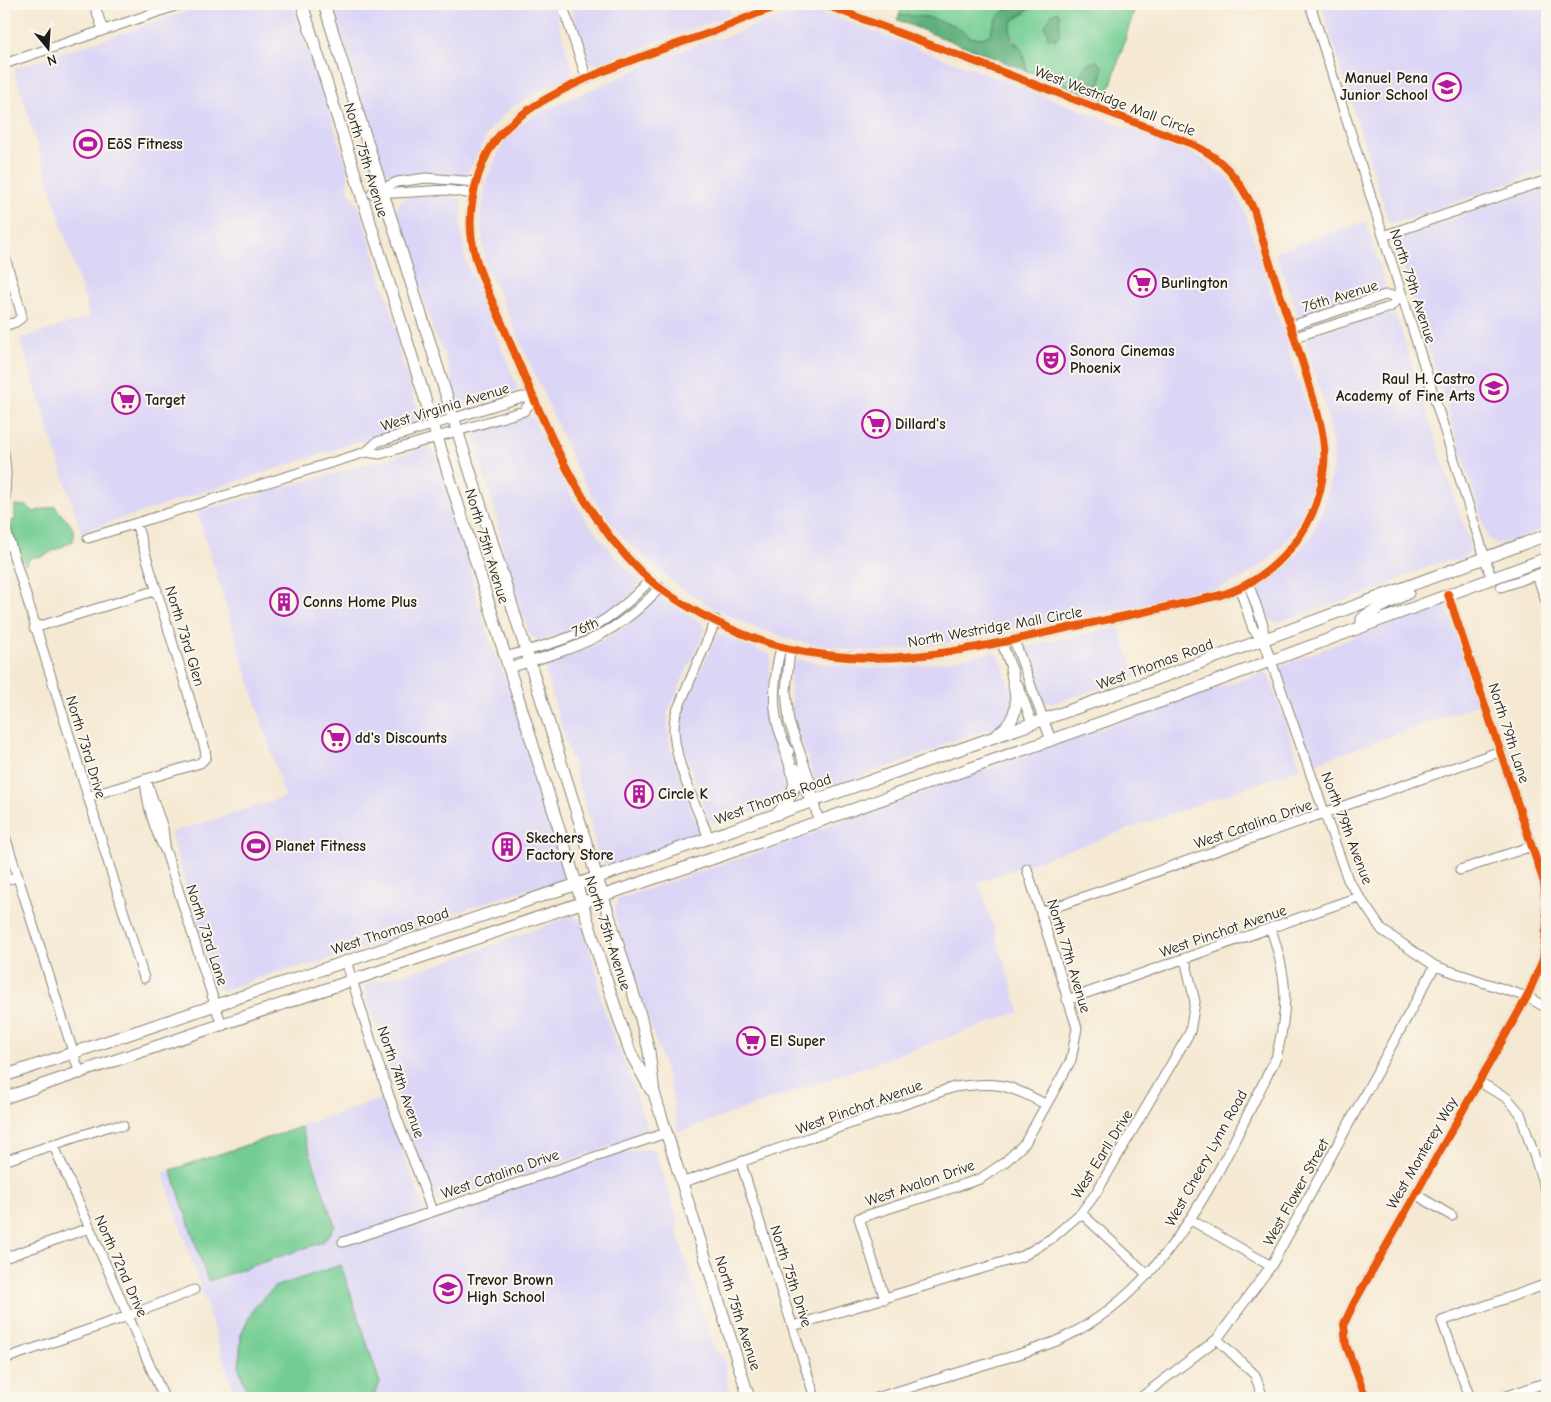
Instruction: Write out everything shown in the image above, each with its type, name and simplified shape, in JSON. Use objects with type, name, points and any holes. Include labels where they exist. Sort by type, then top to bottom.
[{"type":"main road","name":"North 75th Avenue","points":[[302,4],[582,904],[630,1052],[654,1094]]},
{"type":"main road","name":"North 75th Avenue","points":[[324,4],[378,191],[454,418],[597,878],[649,1051],[654,1094],[749,1398]]},
{"type":"main road","name":"West Thomas Road","points":[[4,1076],[597,878],[1264,641],[1547,535]]},
{"type":"main road","points":[[4,1098],[582,904],[1046,742],[1271,661],[1547,558]]},
{"type":"main road","points":[[1362,627],[1362,619],[1366,615],[1404,595],[1428,579]]},
{"type":"main road","points":[[994,736],[1007,727],[1017,708],[1012,669]]},
{"type":"main road","points":[[1038,721],[1046,742]]},
{"type":"main road","points":[[778,813],[790,800],[795,787],[785,746]]},
{"type":"street","points":[[94,4],[103,30]]},
{"type":"street","points":[[4,64],[181,4]]},
{"type":"street","points":[[562,4],[586,79],[760,14],[792,4]]},
{"type":"street","name":"West Westridge Mall Circle","points":[[822,4],[890,28],[1060,95],[1158,130],[1210,152],[1226,165],[1242,185],[1254,210],[1292,331]]},
{"type":"street","name":"North 79th Avenue","points":[[1310,4],[1491,578]]},
{"type":"street","name":"North Westridge Mall Circle","points":[[586,79],[529,109],[510,123],[490,148],[474,194],[471,229],[480,271],[536,402],[573,480],[591,511],[629,560],[650,580],[716,620],[754,638],[781,647],[834,656],[895,659],[1002,643],[1215,597],[1249,585],[1274,566],[1296,544],[1314,507],[1324,467],[1320,423],[1292,331]]},
{"type":"street","points":[[378,191],[397,182],[426,178],[477,182]]},
{"type":"street","points":[[1383,236],[1547,180]]},
{"type":"street","points":[[378,191],[395,193],[446,190],[474,194]]},
{"type":"street","points":[[4,254],[21,318],[4,326]]},
{"type":"street","name":"76th Avenue","points":[[1292,331],[1385,295],[1402,296]]},
{"type":"street","name":"West Virginia Avenue","points":[[88,538],[366,452],[377,442],[522,397],[536,402]]},
{"type":"street","name":"West Virginia Avenue","points":[[366,452],[380,454],[524,411],[536,402]]},
{"type":"street","points":[[4,452],[6,472],[4,518]]},
{"type":"street","name":"North 73rd Glen","points":[[136,523],[206,748],[206,757],[200,763],[145,779]]},
{"type":"street","name":"North 73rd Drive","points":[[4,524],[34,628],[144,978]]},
{"type":"street","points":[[1501,587],[1547,571]]},
{"type":"street","points":[[1537,574],[1547,604]]},
{"type":"street","name":"76th","points":[[507,663],[595,628],[627,605],[650,580]]},
{"type":"street","points":[[1249,585],[1263,625],[1264,641]]},
{"type":"street","name":"76th","points":[[528,656],[583,644],[607,633],[639,609],[660,587]]},
{"type":"street","points":[[1240,589],[1253,629],[1264,641]]},
{"type":"street","points":[[34,628],[157,590]]},
{"type":"street","name":"North 79th Lane","points":[[1448,594],[1544,883],[1547,921],[1543,959],[1527,997]]},
{"type":"street","points":[[709,838],[680,761],[673,729],[676,714],[716,620]]},
{"type":"street","points":[[1014,640],[1038,721]]},
{"type":"street","name":"North 79th Avenue","points":[[1264,641],[1348,880],[1382,930],[1434,966],[1527,997],[1547,1008]]},
{"type":"street","points":[[1002,643],[1012,669],[1038,721]]},
{"type":"street","points":[[781,647],[774,695],[777,719],[785,746],[792,755],[804,789],[812,801],[819,821]]},
{"type":"street","points":[[790,649],[786,690],[788,711],[794,735],[812,786],[812,801]]},
{"type":"street","name":"West Catalina Drive","points":[[1041,912],[1501,751]]},
{"type":"street","points":[[87,797],[145,779]]},
{"type":"street","name":"North 73rd Lane","points":[[145,779],[146,797],[155,814],[222,1026]]},
{"type":"street","points":[[4,833],[80,1074]]},
{"type":"street","points":[[1460,870],[1532,846]]},
{"type":"street","name":"North 77th Avenue","points":[[1027,869],[1077,1028],[1071,1060],[1045,1104]]},
{"type":"street","points":[[4,880],[17,877]]},
{"type":"street","name":"West Pinchot Avenue","points":[[1067,1000],[1358,897]]},
{"type":"street","name":"West Cheery Lynn Road","points":[[876,1398],[1062,1338],[1106,1310],[1148,1275],[1166,1255],[1191,1220],[1276,1058],[1284,1029],[1286,1004],[1283,965],[1271,929]]},
{"type":"street","name":"West Earll Drive","points":[[793,1326],[1022,1256],[1052,1238],[1081,1213],[1096,1193],[1190,1032],[1195,1002],[1185,959]]},
{"type":"street","name":"North 74th Avenue","points":[[346,961],[402,1130],[420,1173],[432,1212]]},
{"type":"street","name":"West Flower Street","points":[[1144,1397],[1217,1340],[1271,1266],[1434,966]]},
{"type":"street","name":"West Monterey Way","points":[[1366,1398],[1346,1345],[1344,1324],[1415,1194],[1527,997]]},
{"type":"street","points":[[1479,1082],[1507,1098],[1520,1113],[1547,1194]]},
{"type":"street","name":"West Pinchot Avenue","points":[[681,1183],[954,1087],[994,1084],[1014,1088],[1045,1104]]},
{"type":"street","name":"West Avalon Drive","points":[[885,1299],[858,1218],[980,1179],[1005,1162],[1024,1143],[1045,1104]]},
{"type":"street","points":[[4,1161],[110,1126],[123,1126]]},
{"type":"street","name":"West Catalina Drive","points":[[343,1242],[666,1133]]},
{"type":"street","name":"North 72nd Drive","points":[[53,1144],[164,1398]]},
{"type":"street","name":"North 75th Drive","points":[[741,1163],[815,1398]]},
{"type":"street","points":[[1415,1194],[1452,1216]]},
{"type":"street","points":[[1081,1213],[1148,1275]]},
{"type":"street","points":[[1191,1220],[1271,1266]]},
{"type":"street","points":[[4,1258],[90,1228]]},
{"type":"street","points":[[1470,1398],[1442,1321],[1547,1284]]},
{"type":"street","points":[[4,1359],[128,1316],[194,1290]]},
{"type":"street","points":[[1217,1340],[1255,1375],[1263,1398]]},
{"type":"street","points":[[1502,1398],[1547,1382]]},
{"type":"shaded area","points":[[209,4],[294,4],[297,21],[305,45],[312,56],[348,171],[348,189],[360,209],[395,322],[401,359],[417,407],[416,418],[411,425],[81,532],[20,339],[90,317],[14,69]]},
{"type":"shaded area","points":[[332,4],[553,4],[573,73],[567,79],[534,94],[509,109],[489,131],[467,175],[430,173],[392,176],[384,170]]},
{"type":"shaded area","points":[[570,4],[727,4],[731,15],[594,65],[587,60]]},
{"type":"shaded area","name":"Manuel Pena Junior School","points":[[1321,4],[1547,4],[1547,170],[1397,223],[1391,223],[1388,219]]},
{"type":"shaded area","points":[[809,12],[833,16],[1167,143],[1206,160],[1230,181],[1244,209],[1313,427],[1315,447],[1312,482],[1305,506],[1297,524],[1283,544],[1264,564],[1235,582],[1203,593],[953,642],[883,652],[845,649],[796,641],[748,625],[709,606],[677,585],[624,539],[592,496],[576,467],[485,262],[480,218],[486,180],[505,140],[520,125],[544,110],[675,53],[713,39],[721,39],[769,20]]},
{"type":"shaded area","name":"Raul H. Castro Academy of Fine Arts","points":[[1547,185],[1547,528],[1496,544],[1488,538],[1396,245],[1400,238]]},
{"type":"shaded area","points":[[432,194],[455,197],[462,201],[461,230],[466,261],[518,388],[513,393],[469,407],[463,406],[456,400],[449,368],[443,350],[435,336],[397,211],[399,203],[406,197]]},
{"type":"shaded area","points":[[1366,221],[1385,283],[1384,288],[1380,292],[1303,317],[1298,315],[1275,252]]},
{"type":"shaded area","points":[[1387,312],[1396,317],[1398,322],[1469,542],[1469,552],[1462,559],[1435,564],[1406,575],[1385,587],[1275,623],[1267,617],[1258,590],[1287,567],[1311,536],[1325,503],[1333,466],[1333,451],[1328,418],[1306,342],[1311,336]]},
{"type":"shaded area","points":[[528,415],[533,419],[558,473],[584,517],[612,553],[641,582],[632,594],[596,620],[572,631],[541,640],[535,639],[528,631],[505,558],[495,511],[474,439],[479,431]]},
{"type":"shaded area","points":[[428,447],[436,454],[467,555],[476,595],[493,651],[507,681],[565,869],[565,876],[558,883],[525,890],[434,920],[409,933],[323,962],[274,973],[222,991],[216,986],[170,833],[285,797],[197,512]]},
{"type":"shaded area","points":[[658,597],[701,623],[705,630],[668,712],[671,750],[698,830],[696,835],[617,863],[606,864],[599,859],[596,851],[593,832],[545,671],[550,661],[596,644],[630,624]]},
{"type":"shaded area","points":[[1445,602],[1479,704],[1313,764],[1280,672],[1281,666]]},
{"type":"shaded area","points":[[1119,627],[1136,677],[1054,703],[1044,702],[1040,698],[1023,651],[1025,647]]},
{"type":"shaded area","points":[[720,634],[771,655],[768,692],[775,733],[791,780],[790,788],[781,803],[771,808],[716,823],[708,819],[679,731],[682,713],[695,681],[717,636]]},
{"type":"shaded area","points":[[993,652],[1000,657],[1013,697],[1013,707],[1002,726],[948,742],[935,750],[831,787],[821,787],[815,780],[793,717],[790,679],[793,664],[796,661],[857,668],[899,668]]},
{"type":"shaded area","points":[[1264,672],[1269,677],[1301,768],[979,882],[1020,1012],[678,1132],[671,1088],[614,913],[618,899],[810,835],[836,822],[898,804],[942,784]]},
{"type":"shaded area","points":[[572,916],[582,923],[598,976],[601,1001],[615,1042],[627,1067],[648,1130],[642,1136],[443,1202],[437,1201],[404,1120],[364,987],[369,983],[434,966]]},
{"type":"shaded area","name":"Trevor Brown High School","points":[[383,1098],[427,1218],[611,1156],[645,1149],[654,1150],[679,1221],[676,1229],[715,1350],[722,1357],[725,1365],[730,1398],[236,1398],[163,1173]]},
{"type":"green space","points":[[903,4],[1136,4],[1106,101],[1097,97],[1102,75],[1076,78],[1070,87],[1027,71],[1022,52],[1011,34],[1013,20],[1026,13],[996,18],[990,35],[983,38],[972,38],[953,25],[899,15]]},
{"type":"green space","points":[[1022,4],[1030,5],[1030,8],[1013,20],[1010,29],[1011,39],[1022,50],[1027,71],[897,20],[899,15],[927,17],[953,25],[972,38],[983,38],[990,35],[995,22],[1004,11]]},
{"type":"green space","points":[[1059,13],[1060,33],[1056,39],[1048,38],[1045,25],[1052,14]]},
{"type":"green space","points":[[1097,61],[1102,66],[1102,75],[1097,97],[1070,87],[1088,64]]},
{"type":"green space","points":[[15,505],[27,506],[34,512],[55,506],[71,526],[74,535],[73,541],[41,557],[32,557],[25,565],[23,560],[19,561],[10,522],[15,520]]},
{"type":"green space","points":[[301,1127],[335,1226],[323,1242],[208,1281],[171,1170]]},
{"type":"green space","points":[[341,1265],[380,1383],[373,1397],[249,1398],[239,1368],[241,1334],[254,1308],[274,1287]]},
{"type":"cycle path","points":[[792,4],[762,12],[712,32],[626,62],[562,90],[533,107],[510,125],[487,153],[478,175],[471,209],[471,232],[480,271],[533,397],[562,460],[579,491],[618,547],[656,585],[710,619],[749,636],[786,648],[850,657],[914,656],[1008,641],[1221,595],[1242,587],[1260,576],[1292,547],[1314,509],[1324,466],[1324,443],[1316,408],[1254,210],[1236,179],[1222,163],[1192,144],[823,4]]},
{"type":"cycle path","points":[[1366,1398],[1346,1345],[1344,1324],[1354,1303],[1527,997],[1543,959],[1547,921],[1544,883],[1448,594]]},
{"type":"place","name":"Manuel Pena Junior School","points":[[1447,87]]},
{"type":"place","name":"EōS Fitness","points":[[88,144]]},
{"type":"place","name":"Burlington","points":[[1142,283]]},
{"type":"place","name":"Sonora Cinemas Phoenix","points":[[1051,360]]},
{"type":"place","name":"Raul H. Castro Academy of Fine Arts","points":[[1494,388]]},
{"type":"place","name":"Target","points":[[126,400]]},
{"type":"place","name":"Dillard's","points":[[876,424]]},
{"type":"place","name":"Conns Home Plus","points":[[284,602]]},
{"type":"place","name":"dd's Discounts","points":[[336,738]]},
{"type":"place","name":"Circle K","points":[[639,794]]},
{"type":"place","name":"Planet Fitness","points":[[256,846]]},
{"type":"place","name":"Skechers Factory Store","points":[[507,847]]},
{"type":"place","name":"El Super","points":[[751,1041]]},
{"type":"place","name":"Trevor Brown High School","points":[[448,1289]]}]
